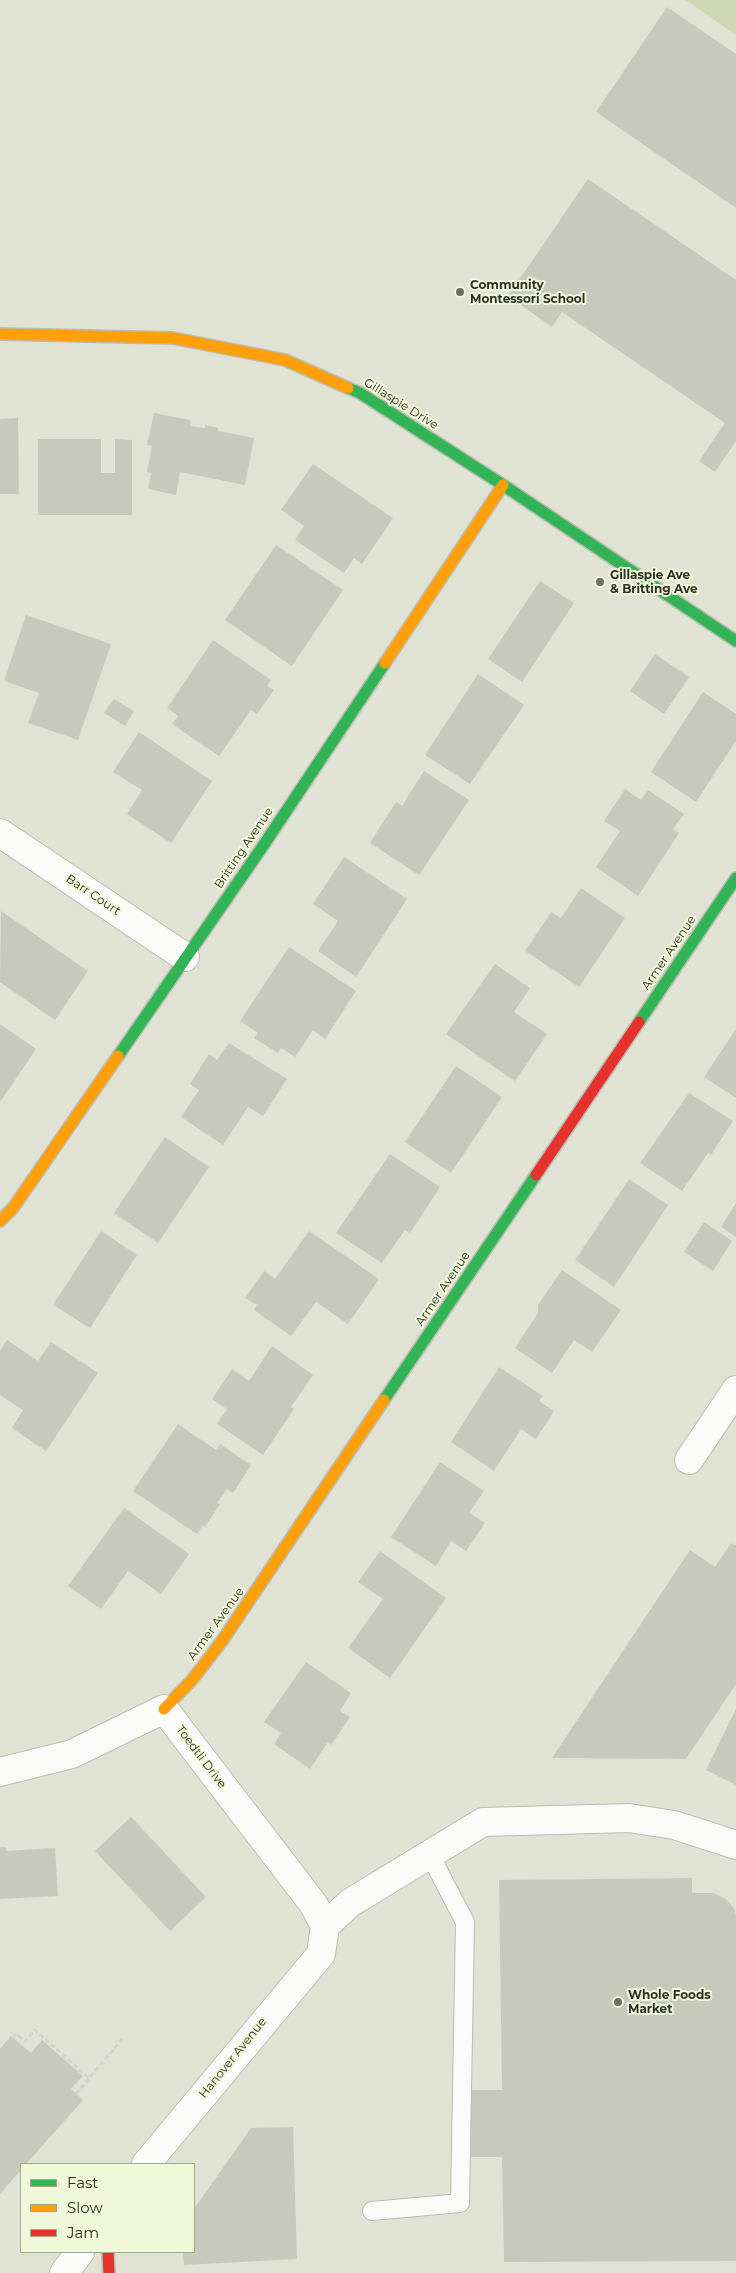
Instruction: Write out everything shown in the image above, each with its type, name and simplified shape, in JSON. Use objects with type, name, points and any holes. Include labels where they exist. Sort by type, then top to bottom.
[{"type":"main road","name":"Gillaspie Drive","points":[[0,334],[173,338],[285,360],[360,393],[503,485],[736,641]]},
{"type":"main road","name":"Britting Avenue","points":[[0,1221],[13,1208],[263,846],[503,485]]},
{"type":"main road","name":"Armer Avenue","points":[[164,1709],[192,1680],[222,1641],[736,878]]},
{"type":"main road","points":[[108,2253],[109,2273]]},
{"type":"street","name":"Barr Court","points":[[0,833],[185,957]]},
{"type":"street","points":[[689,1460],[736,1390]]},
{"type":"street","points":[[0,1772],[72,1754],[164,1709]]},
{"type":"street","name":"Toedtli Drive","points":[[164,1709],[314,1905],[325,1926]]},
{"type":"street","points":[[325,1926],[350,1903],[483,1822],[629,1818],[674,1825],[736,1845]]},
{"type":"street","name":"Hanover Avenue","points":[[147,2163],[321,1954],[325,1926]]},
{"type":"street","points":[[64,2273],[79,2253]]},
{"type":"lane","points":[[372,2211],[460,2203],[465,1922],[430,1855]]},
{"type":"path","points":[[13,2038],[16,2034],[25,2041],[35,2030],[89,2078]]},
{"type":"path","points":[[76,2094],[123,2038]]},
{"type":"green space","points":[[686,0],[736,0],[736,35]]},
{"type":"building","points":[[667,7],[736,54],[736,208],[596,112]]},
{"type":"building","points":[[588,179],[736,280],[736,441],[715,472],[699,461],[725,423],[562,312],[552,327],[508,296]]},
{"type":"building","points":[[154,413],[190,420],[190,426],[205,428],[205,425],[218,428],[218,431],[254,438],[245,485],[180,472],[176,495],[148,489],[151,473],[147,472],[152,446],[147,445]]},
{"type":"building","points":[[18,418],[19,494],[0,494],[0,419]]},
{"type":"building","points":[[38,439],[101,439],[101,473],[115,473],[115,439],[132,440],[132,515],[38,515]]},
{"type":"building","points":[[313,464],[393,518],[362,564],[354,558],[344,573],[295,540],[304,526],[281,510]]},
{"type":"building","points":[[276,545],[343,590],[292,666],[225,620]]},
{"type":"building","points":[[540,581],[574,603],[522,682],[488,659]]},
{"type":"building","points":[[26,615],[111,644],[78,740],[28,723],[39,693],[4,681]]},
{"type":"building","points":[[213,640],[271,680],[267,686],[274,690],[257,714],[251,710],[219,756],[172,724],[178,716],[167,708]]},
{"type":"building","points":[[655,654],[689,677],[664,714],[630,691]]},
{"type":"building","points":[[478,674],[524,705],[470,784],[425,755]]},
{"type":"building","points":[[703,692],[736,714],[736,741],[696,802],[651,772]]},
{"type":"building","points":[[114,699],[134,711],[125,726],[104,713]]},
{"type":"building","points":[[139,732],[212,781],[171,843],[127,814],[142,790],[113,772]]},
{"type":"building","points":[[424,771],[469,800],[419,875],[370,843],[396,802],[402,806]]},
{"type":"building","points":[[625,789],[641,800],[648,790],[684,814],[673,829],[679,833],[638,896],[596,867],[620,831],[604,821]]},
{"type":"building","points":[[344,857],[407,899],[356,977],[318,951],[338,921],[313,904]]},
{"type":"building","points":[[581,888],[625,918],[579,987],[525,951],[551,912],[561,918]]},
{"type":"building","points":[[1,911],[88,971],[55,1020],[0,982]]},
{"type":"building","points":[[289,947],[356,991],[325,1039],[313,1030],[295,1057],[281,1048],[278,1053],[254,1038],[258,1033],[240,1021]]},
{"type":"building","points":[[495,964],[530,988],[514,1012],[547,1034],[515,1081],[446,1034]]},
{"type":"building","points":[[0,1024],[36,1049],[0,1102]]},
{"type":"building","points":[[736,1029],[736,1098],[704,1077]]},
{"type":"building","points":[[229,1043],[287,1079],[263,1116],[248,1107],[223,1145],[181,1117],[199,1090],[190,1084],[209,1054],[217,1060]]},
{"type":"building","points":[[456,1066],[502,1097],[451,1173],[405,1142]]},
{"type":"building","points":[[689,1093],[733,1121],[711,1155],[708,1153],[682,1191],[640,1163]]},
{"type":"building","points":[[165,1137],[209,1167],[158,1243],[114,1213]]},
{"type":"building","points":[[390,1154],[440,1187],[410,1233],[405,1230],[382,1263],[336,1233]]},
{"type":"building","points":[[629,1179],[668,1205],[614,1287],[575,1260]]},
{"type":"building","points":[[736,1203],[736,1237],[721,1227]]},
{"type":"building","points":[[704,1222],[732,1241],[713,1271],[684,1252]]},
{"type":"building","points":[[101,1231],[137,1255],[90,1328],[53,1305]]},
{"type":"building","points":[[309,1231],[379,1279],[348,1324],[316,1302],[291,1336],[254,1310],[257,1305],[245,1298],[264,1271],[275,1279]]},
{"type":"building","points":[[562,1270],[621,1310],[592,1352],[574,1340],[552,1373],[515,1348],[538,1313],[538,1305]]},
{"type":"building","points":[[7,1340],[38,1361],[51,1342],[98,1373],[46,1451],[12,1428],[23,1410],[0,1395],[0,1351]]},
{"type":"building","points":[[272,1346],[313,1375],[291,1407],[294,1409],[263,1455],[217,1424],[227,1409],[212,1399],[232,1369],[249,1381]]},
{"type":"building","points":[[499,1367],[543,1396],[539,1401],[554,1411],[536,1439],[521,1429],[494,1471],[451,1442]]},
{"type":"building","points":[[178,1424],[216,1450],[220,1444],[251,1465],[233,1493],[227,1489],[217,1503],[220,1504],[205,1527],[203,1525],[197,1534],[133,1491]]},
{"type":"building","points":[[440,1462],[484,1491],[469,1513],[485,1523],[466,1551],[451,1541],[436,1566],[391,1537]]},
{"type":"building","points":[[124,1508],[189,1554],[161,1594],[128,1571],[101,1609],[68,1586]]},
{"type":"building","points":[[731,1543],[736,1546],[736,1684],[686,1759],[552,1758],[690,1550],[715,1567]]},
{"type":"building","points":[[380,1551],[446,1598],[390,1678],[348,1648],[383,1599],[358,1582]]},
{"type":"building","points":[[306,1662],[351,1693],[340,1711],[350,1717],[331,1745],[328,1742],[310,1769],[274,1744],[281,1733],[264,1722]]},
{"type":"building","points":[[736,1709],[736,1785],[706,1770]]},
{"type":"building","points":[[131,1817],[206,1897],[170,1931],[95,1851]]},
{"type":"building","points":[[0,1847],[6,1847],[6,1851],[55,1848],[58,1896],[0,1899]]},
{"type":"building","name":"Whole Foods Market","points":[[692,1878],[692,1893],[714,1893],[726,1899],[734,1908],[736,1915],[736,2261],[504,2262],[502,2157],[470,2157],[470,2090],[502,2090],[499,1880]]},
{"type":"building","points":[[11,2036],[31,2053],[42,2040],[83,2076],[71,2089],[83,2100],[27,2163],[20,2163],[20,2171],[0,2194],[0,2049]]},
{"type":"building","points":[[293,2127],[297,2259],[184,2265],[183,2253],[195,2253],[195,2208],[251,2128]]},
{"type":"traffic: fast","points":[[348,388],[360,393],[503,485],[736,641]]},
{"type":"traffic: fast","points":[[118,1056],[263,846],[385,663]]},
{"type":"traffic: fast","points":[[639,1022],[736,878]]},
{"type":"traffic: fast","points":[[384,1400],[536,1175]]},
{"type":"traffic: slow","points":[[0,334],[173,338],[285,360],[348,388]]},
{"type":"traffic: slow","points":[[385,663],[503,485]]},
{"type":"traffic: slow","points":[[0,1221],[13,1208],[118,1056]]},
{"type":"traffic: slow","points":[[164,1709],[192,1680],[222,1641],[384,1400]]},
{"type":"traffic: jam","points":[[536,1175],[639,1022]]},
{"type":"traffic: jam","points":[[108,2253],[109,2273]]},
{"type":"place","name":"Community Montessori School","points":[[460,292]]},
{"type":"place","name":"Gillaspie Ave & Britting Ave","points":[[600,582]]},
{"type":"place","name":"Whole Foods Market","points":[[618,2002]]}]
